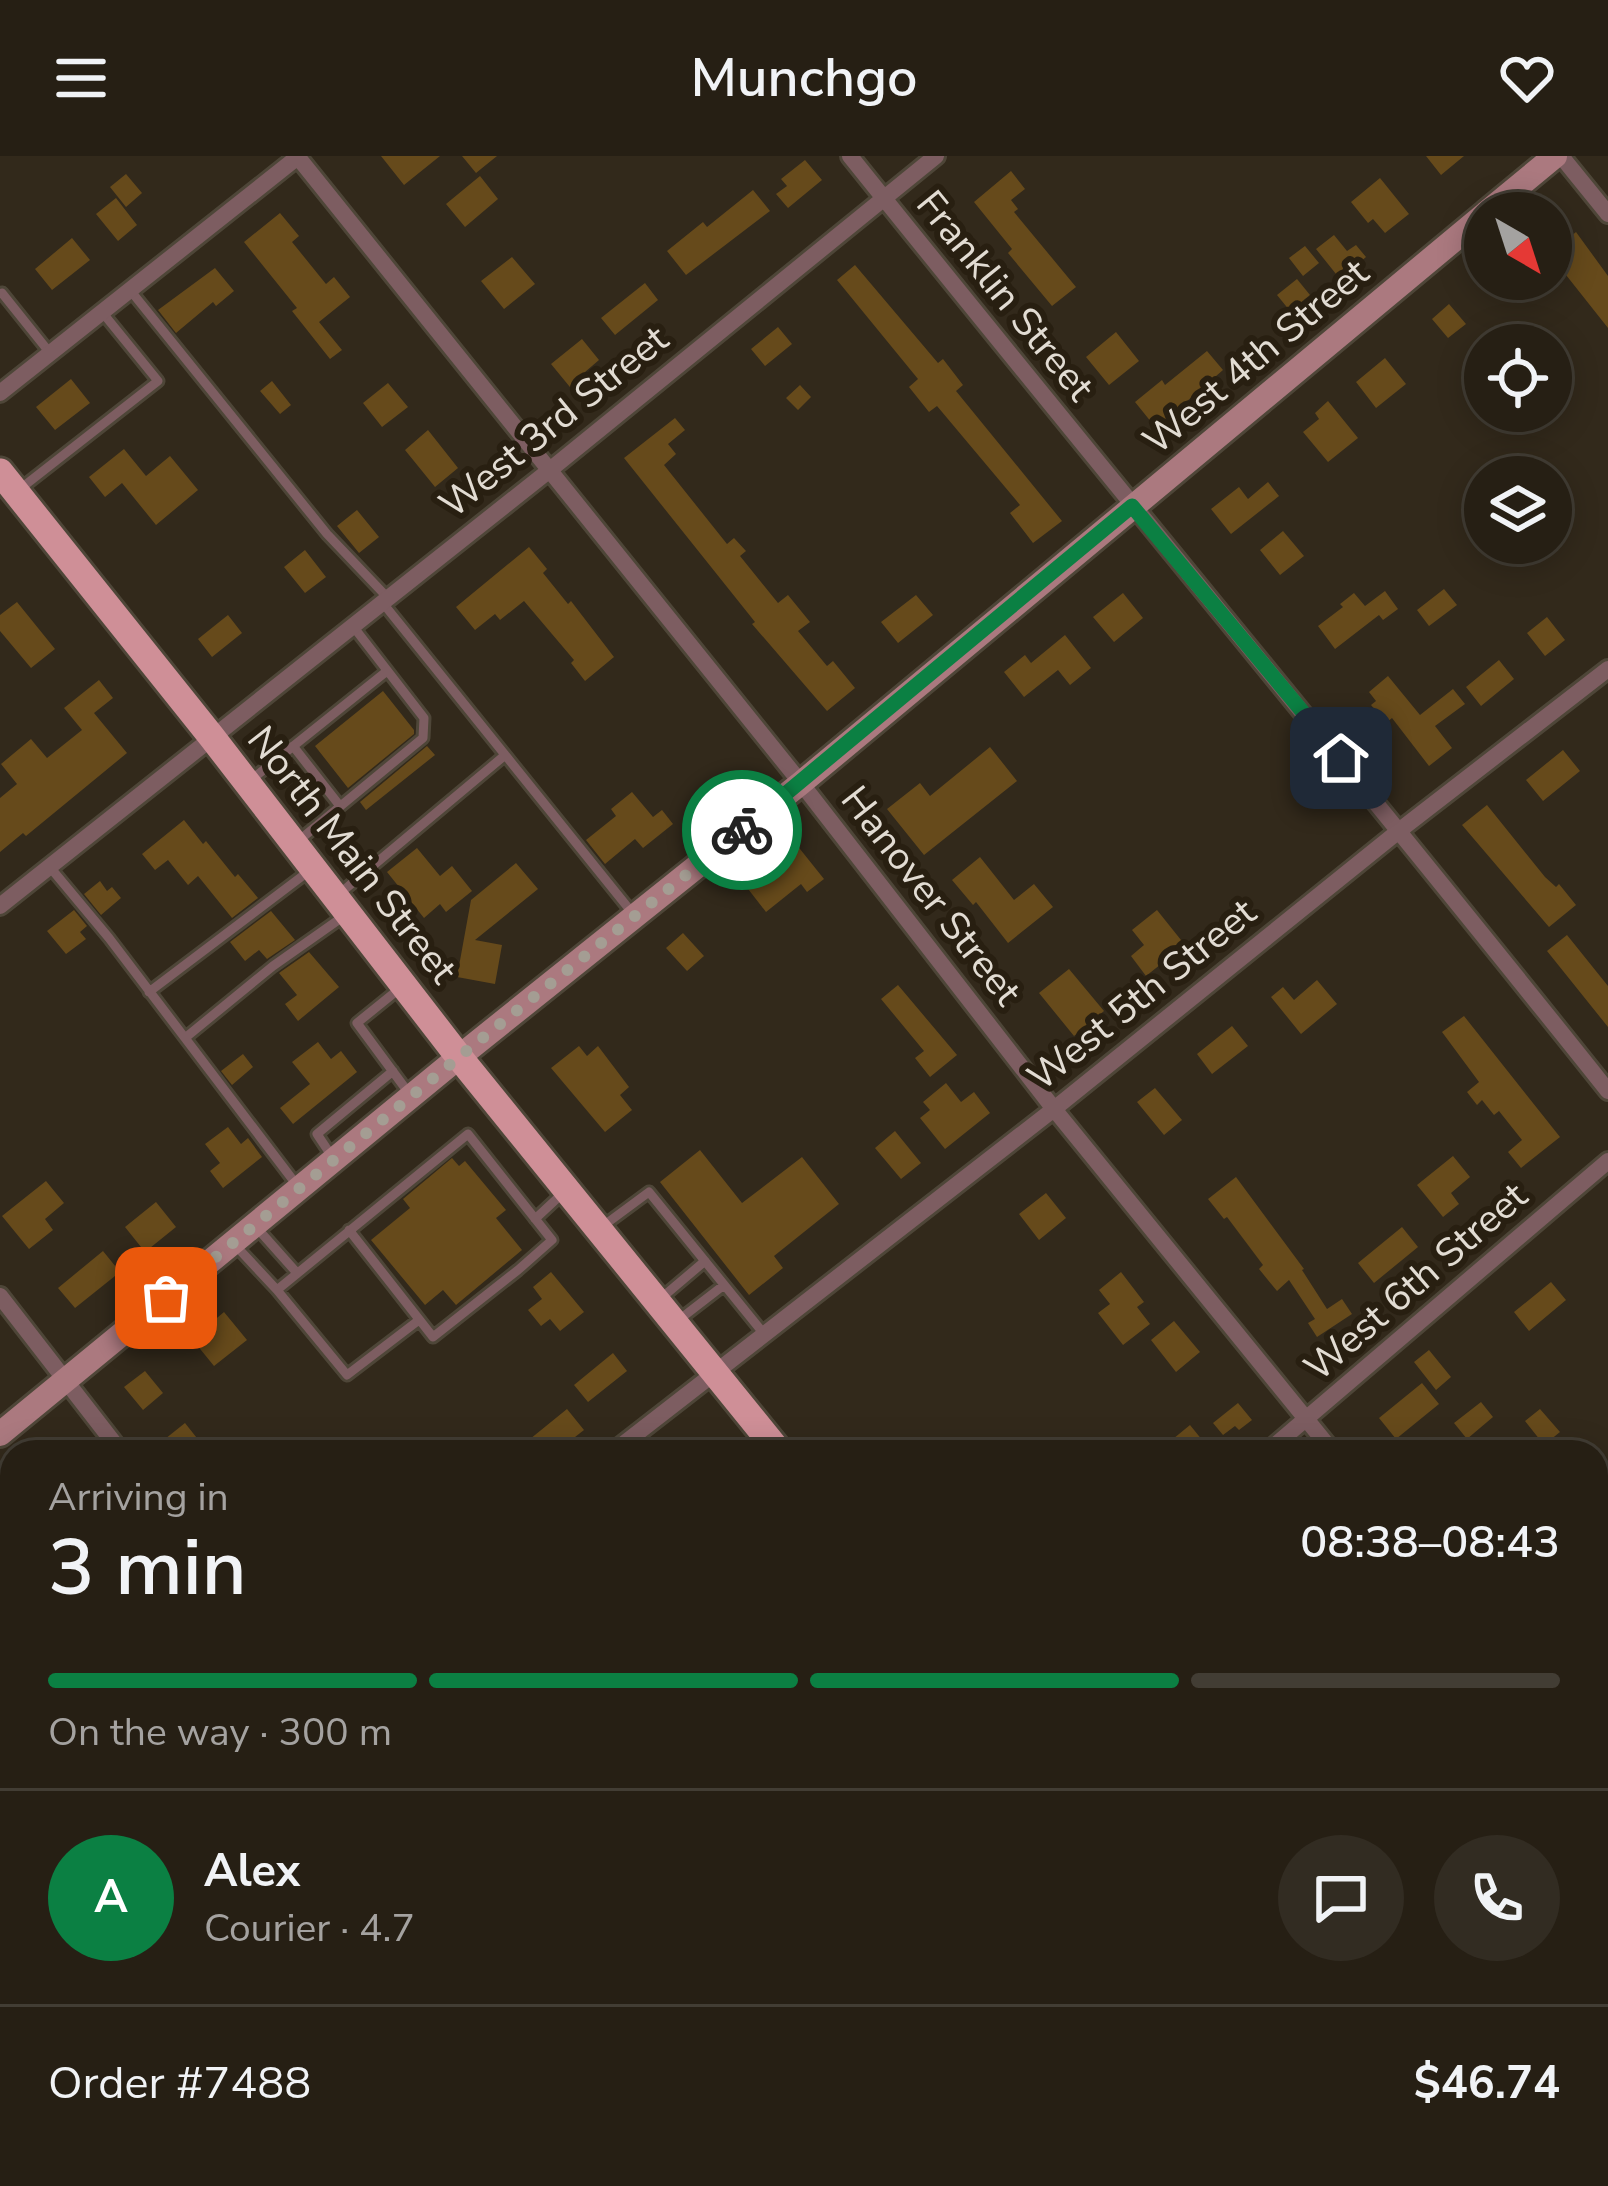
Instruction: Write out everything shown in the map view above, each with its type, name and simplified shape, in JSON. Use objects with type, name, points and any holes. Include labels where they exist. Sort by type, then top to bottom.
[{"type":"main road","name":"West 4th Street","points":[[1513,192],[1558,156]]},
{"type":"main road","name":"West 4th Street","points":[[0,1434],[801,783],[1464,232]]},
{"type":"main road","name":"North Main Street","points":[[8,482],[212,736],[459,1057],[770,1440]]},
{"type":"street","points":[[0,393],[298,156]]},
{"type":"street","name":"Hanover Street","points":[[298,156],[801,783],[1054,1109],[1324,1440]]},
{"type":"street","name":"Franklin Street","points":[[850,156],[1608,1091]]},
{"type":"street","name":"West 3rd Street","points":[[0,905],[551,469],[936,156]]},
{"type":"street","points":[[1558,156],[1608,214]]},
{"type":"street","name":"West 5th Street","points":[[629,1440],[1608,669]]},
{"type":"street","name":"West 6th Street","points":[[1282,1440],[1608,1161]]},
{"type":"street","points":[[0,1296],[112,1440]]},
{"type":"lane","points":[[130,290],[384,599],[635,916]]},
{"type":"lane","points":[[2,293],[50,353]]},
{"type":"lane","points":[[8,482],[158,381],[102,312]]},
{"type":"lane","points":[[295,844],[423,738],[424,718],[352,626]]},
{"type":"lane","points":[[247,783],[388,671]]},
{"type":"lane","points":[[293,746],[340,806]]},
{"type":"lane","points":[[184,1037],[273,966],[504,756]]},
{"type":"lane","points":[[49,866],[298,1188]]},
{"type":"lane","points":[[149,992],[313,868]]},
{"type":"lane","points":[[404,985],[357,1024],[411,1096]]},
{"type":"lane","points":[[334,1159],[317,1134],[393,1071]]},
{"type":"lane","points":[[277,1290],[297,1273],[468,1134],[552,1240],[433,1337],[350,1230]]},
{"type":"lane","points":[[535,1219],[567,1190]]},
{"type":"lane","points":[[599,1229],[649,1192],[764,1334]]},
{"type":"lane","points":[[255,1225],[297,1273]]},
{"type":"lane","points":[[233,1243],[346,1375],[419,1320]]},
{"type":"lane","points":[[667,1312],[705,1262]]},
{"type":"lane","points":[[667,1312],[724,1285]]},
{"type":"building","points":[[381,156],[440,156],[404,185]]},
{"type":"building","points":[[462,156],[497,156],[476,173]]},
{"type":"building","points":[[1426,156],[1464,156],[1441,175]]},
{"type":"building","points":[[805,160],[822,180],[788,208],[776,194],[787,186],[781,179]]},
{"type":"building","points":[[1011,171],[1025,189],[1011,200],[1018,209],[1014,212],[1076,287],[1052,306],[974,202]]},
{"type":"building","points":[[126,174],[142,193],[126,207],[110,187]]},
{"type":"building","points":[[480,176],[498,199],[465,227],[446,204]]},
{"type":"building","points":[[1380,178],[1409,214],[1385,233],[1373,219],[1368,223],[1351,202]]},
{"type":"building","points":[[753,190],[770,211],[686,275],[667,251]]},
{"type":"building","points":[[116,198],[137,225],[118,241],[96,214]]},
{"type":"building","points":[[280,213],[299,236],[292,242],[326,284],[334,277],[350,297],[319,322],[342,350],[330,359],[292,311],[297,308],[244,242]]},
{"type":"building","points":[[1576,232],[1608,276],[1608,328],[1572,283],[1572,235]]},
{"type":"building","points":[[1334,235],[1347,251],[1356,245],[1366,257],[1340,279],[1316,249]]},
{"type":"building","points":[[72,238],[90,260],[52,290],[35,269]]},
{"type":"building","points":[[1305,246],[1319,263],[1303,276],[1289,258]]},
{"type":"building","points":[[512,257],[535,284],[504,309],[481,281]]},
{"type":"building","points":[[855,265],[938,363],[943,359],[963,385],[956,391],[1062,521],[1033,543],[1010,513],[1020,505],[937,406],[929,412],[909,387],[918,379],[837,280]]},
{"type":"building","points":[[215,268],[234,291],[176,333],[158,310]]},
{"type":"building","points":[[1297,279],[1310,295],[1290,311],[1277,295]]},
{"type":"building","points":[[645,283],[658,300],[615,335],[601,318]]},
{"type":"building","points":[[1449,304],[1466,324],[1448,338],[1432,319]]},
{"type":"building","points":[[778,327],[792,344],[765,366],[751,349]]},
{"type":"building","points":[[1116,332],[1139,361],[1109,385],[1086,357]]},
{"type":"building","points":[[582,339],[599,360],[585,372],[590,378],[574,392],[551,364]]},
{"type":"building","points":[[1207,351],[1223,370],[1156,428],[1135,402]]},
{"type":"building","points":[[1385,358],[1406,384],[1376,408],[1356,382]]},
{"type":"building","points":[[71,379],[90,403],[55,430],[36,407]]},
{"type":"building","points":[[272,381],[291,405],[280,414],[260,391]]},
{"type":"building","points":[[388,383],[408,407],[382,427],[363,403]]},
{"type":"building","points":[[800,385],[811,397],[798,410],[786,398]]},
{"type":"building","points":[[1328,401],[1358,438],[1328,462],[1303,432],[1319,419],[1315,413]]},
{"type":"building","points":[[675,418],[685,430],[668,444],[676,454],[664,465],[727,544],[734,538],[746,551],[740,556],[778,603],[788,595],[810,622],[798,631],[827,666],[833,661],[855,688],[827,711],[752,624],[755,622],[624,458]]},
{"type":"building","points":[[428,430],[458,468],[435,487],[405,450]]},
{"type":"building","points":[[124,449],[146,476],[170,456],[198,490],[156,525],[122,483],[105,497],[89,477]]},
{"type":"building","points":[[1268,482],[1279,496],[1231,534],[1211,509],[1239,487],[1248,499]]},
{"type":"building","points":[[357,510],[379,537],[359,553],[337,526]]},
{"type":"building","points":[[1283,531],[1304,556],[1280,575],[1260,550]]},
{"type":"building","points":[[529,547],[547,569],[543,573],[614,657],[585,681],[571,663],[574,660],[524,601],[500,620],[495,614],[475,630],[456,607]]},
{"type":"building","points":[[305,550],[326,577],[305,593],[284,567]]},
{"type":"building","points":[[1444,589],[1457,605],[1429,626],[1417,610]]},
{"type":"building","points":[[1385,591],[1398,609],[1383,620],[1379,615],[1335,649],[1318,626],[1354,593],[1365,606]]},
{"type":"building","points":[[1123,593],[1143,618],[1114,642],[1093,617]]},
{"type":"building","points":[[916,595],[933,615],[898,643],[881,622]]},
{"type":"building","points":[[17,602],[55,649],[31,668],[0,631],[0,615]]},
{"type":"building","points":[[228,615],[242,633],[212,657],[198,639]]},
{"type":"building","points":[[1547,617],[1565,640],[1545,656],[1527,633]]},
{"type":"building","points":[[1065,635],[1091,668],[1070,685],[1058,670],[1024,697],[1004,672],[1025,655],[1031,663]]},
{"type":"building","points":[[1499,660],[1514,679],[1481,706],[1466,687]]},
{"type":"building","points":[[1388,676],[1420,715],[1453,689],[1465,704],[1435,726],[1452,748],[1429,766],[1392,718],[1386,723],[1371,705],[1376,701],[1369,692]]},
{"type":"building","points":[[99,680],[113,698],[94,713],[127,753],[0,852],[0,798],[17,784],[1,764],[31,739],[47,758],[82,730],[64,708]]},
{"type":"building","points":[[383,691],[414,734],[348,788],[315,746]]},
{"type":"building","points":[[427,746],[435,755],[366,810],[360,802]]},
{"type":"building","points":[[990,747],[1017,781],[924,855],[887,809],[920,783],[930,796]]},
{"type":"building","points":[[1563,750],[1580,771],[1543,801],[1526,780]]},
{"type":"building","points":[[632,792],[653,817],[662,810],[673,824],[643,848],[635,839],[605,864],[586,840],[616,816],[611,809]]},
{"type":"building","points":[[1487,805],[1545,877],[1556,887],[1559,884],[1576,905],[1549,927],[1462,825]]},
{"type":"building","points":[[184,820],[258,898],[232,918],[198,876],[188,885],[168,860],[155,870],[142,854]]},
{"type":"building","points":[[796,844],[824,879],[807,892],[801,884],[766,912],[745,885]]},
{"type":"building","points":[[417,848],[440,876],[452,866],[472,891],[446,912],[440,904],[424,918],[387,872]]},
{"type":"building","points":[[980,857],[1014,900],[1034,884],[1053,907],[1008,943],[952,880]]},
{"type":"building","points":[[516,863],[538,889],[475,940],[502,945],[495,984],[457,977],[471,900]]},
{"type":"building","points":[[100,881],[121,898],[101,915],[84,894]]},
{"type":"building","points":[[74,910],[87,926],[80,932],[86,939],[66,954],[47,931]]},
{"type":"building","points":[[1157,910],[1185,945],[1146,976],[1131,956],[1144,945],[1132,930]]},
{"type":"building","points":[[271,911],[295,940],[267,959],[259,950],[245,961],[230,942]]},
{"type":"building","points":[[683,933],[704,956],[687,971],[666,948]]},
{"type":"building","points":[[1567,935],[1608,986],[1608,1027],[1547,951]]},
{"type":"building","points":[[309,952],[339,987],[298,1021],[285,1004],[297,995],[279,973]]},
{"type":"building","points":[[1069,969],[1104,1011],[1074,1036],[1039,993]]},
{"type":"building","points":[[1317,980],[1337,1004],[1301,1034],[1271,997],[1283,987],[1294,1000]]},
{"type":"building","points":[[898,985],[957,1055],[930,1077],[915,1058],[924,1051],[881,999]]},
{"type":"building","points":[[1464,1016],[1560,1137],[1521,1168],[1508,1152],[1522,1140],[1499,1111],[1494,1115],[1482,1100],[1477,1105],[1467,1092],[1479,1082],[1442,1032]]},
{"type":"building","points":[[1232,1026],[1248,1046],[1212,1074],[1197,1054]]},
{"type":"building","points":[[318,1042],[331,1059],[341,1051],[357,1072],[293,1124],[280,1108],[310,1084],[292,1062]]},
{"type":"building","points":[[579,1046],[587,1056],[598,1046],[629,1087],[620,1095],[632,1110],[605,1132],[551,1068]]},
{"type":"building","points":[[243,1054],[253,1067],[232,1085],[221,1071]]},
{"type":"building","points":[[946,1083],[961,1102],[974,1092],[990,1113],[945,1149],[920,1118],[930,1110],[923,1102]]},
{"type":"building","points":[[1155,1088],[1182,1120],[1164,1135],[1137,1102]]},
{"type":"building","points":[[228,1127],[241,1144],[248,1138],[262,1157],[223,1188],[210,1171],[220,1163],[205,1144]]},
{"type":"building","points":[[895,1131],[921,1163],[901,1179],[875,1148]]},
{"type":"building","points":[[700,1150],[742,1203],[802,1157],[839,1204],[774,1256],[783,1268],[749,1295],[660,1182]]},
{"type":"building","points":[[1453,1156],[1470,1177],[1451,1193],[1459,1204],[1443,1217],[1417,1185]]},
{"type":"building","points":[[452,1158],[459,1166],[465,1161],[506,1210],[496,1218],[522,1250],[456,1305],[443,1290],[425,1305],[371,1240],[410,1208],[403,1199]]},
{"type":"building","points":[[1236,1177],[1304,1269],[1327,1309],[1342,1299],[1352,1314],[1317,1337],[1308,1323],[1315,1319],[1289,1280],[1277,1291],[1227,1217],[1208,1199]]},
{"type":"building","points":[[46,1181],[64,1203],[45,1219],[53,1230],[29,1249],[2,1216]]},
{"type":"building","points":[[1046,1193],[1066,1218],[1039,1240],[1019,1214]]},
{"type":"building","points":[[156,1202],[176,1227],[145,1252],[125,1227]]},
{"type":"building","points":[[1402,1227],[1418,1247],[1374,1283],[1358,1263]]},
{"type":"building","points":[[103,1251],[120,1272],[75,1308],[58,1288]]},
{"type":"building","points":[[551,1272],[584,1312],[560,1331],[550,1319],[541,1326],[528,1310],[542,1299],[533,1287]]},
{"type":"building","points":[[1121,1272],[1144,1302],[1137,1307],[1150,1324],[1123,1345],[1098,1313],[1110,1304],[1099,1290]]},
{"type":"building","points":[[1551,1282],[1566,1300],[1529,1331],[1514,1312]]},
{"type":"building","points":[[224,1312],[247,1340],[214,1366],[192,1339]]},
{"type":"building","points":[[1174,1321],[1200,1352],[1176,1372],[1151,1340]]},
{"type":"building","points":[[1429,1350],[1451,1377],[1436,1390],[1414,1362]]},
{"type":"building","points":[[613,1353],[627,1371],[588,1402],[574,1385]]},
{"type":"building","points":[[145,1371],[163,1393],[143,1410],[124,1387]]},
{"type":"building","points":[[1422,1383],[1439,1404],[1396,1439],[1379,1418]]},
{"type":"building","points":[[1481,1402],[1493,1417],[1467,1439],[1454,1423]]},
{"type":"building","points":[[1238,1403],[1252,1420],[1223,1435],[1213,1423]]},
{"type":"building","points":[[567,1409],[584,1430],[571,1440],[529,1440]]},
{"type":"building","points":[[1540,1409],[1560,1432],[1550,1440],[1540,1440],[1525,1421]]},
{"type":"building","points":[[185,1423],[198,1440],[166,1440]]},
{"type":"building","points":[[1190,1425],[1202,1440],[1172,1440]]},
{"type":"way so far","points":[[166,1298],[742,830]]},
{"type":"route","points":[[742,830],[1132,506],[1341,758]]}]
